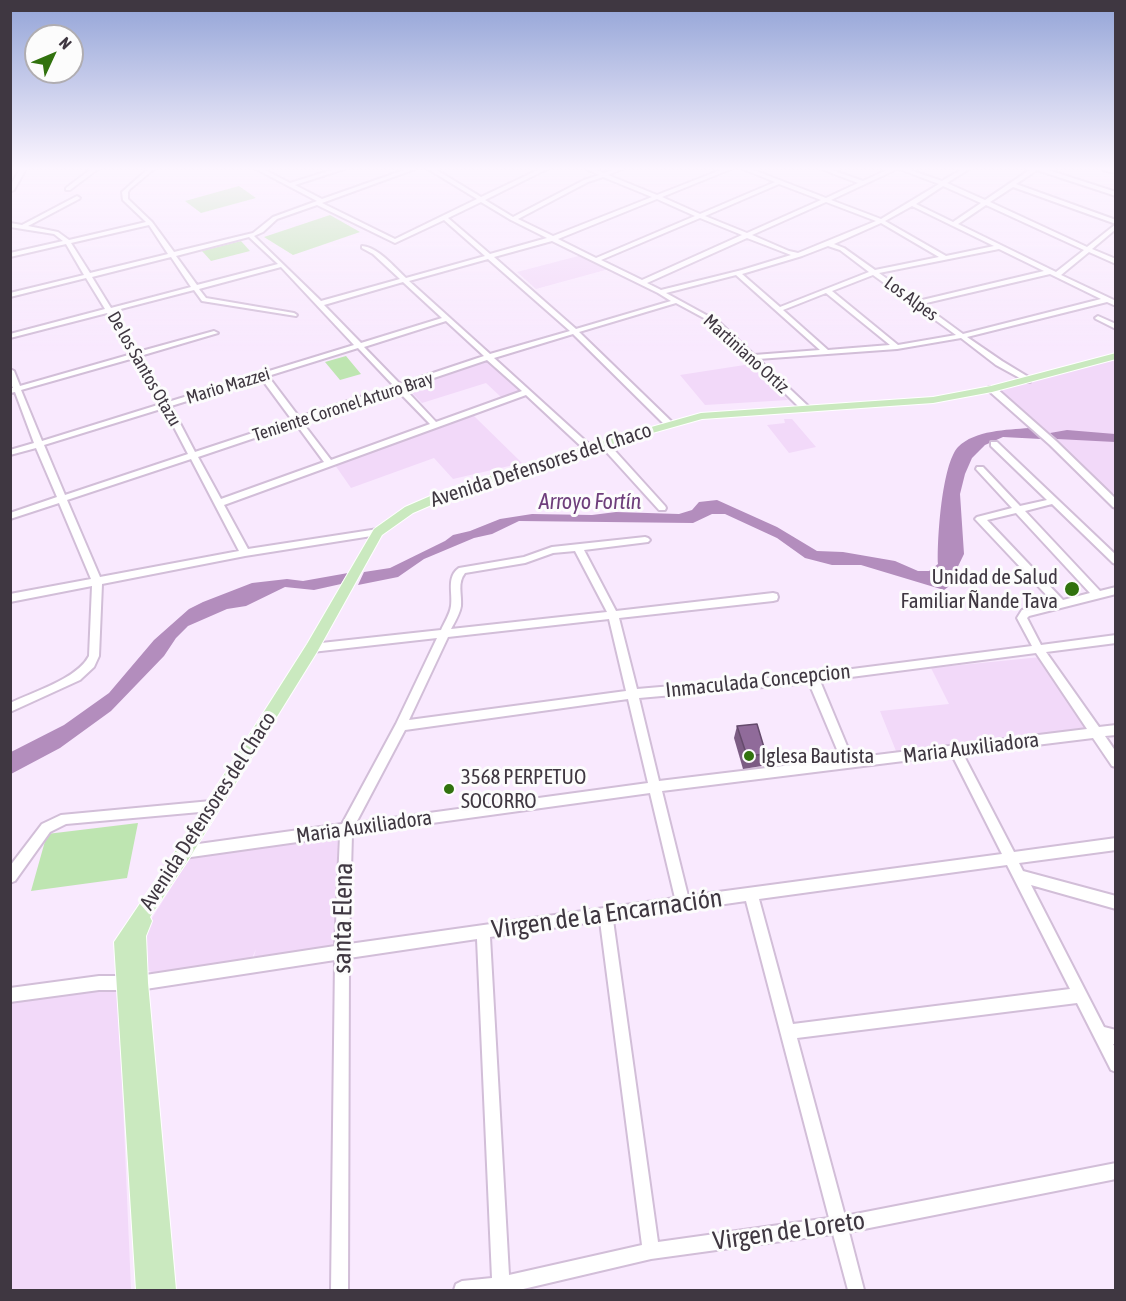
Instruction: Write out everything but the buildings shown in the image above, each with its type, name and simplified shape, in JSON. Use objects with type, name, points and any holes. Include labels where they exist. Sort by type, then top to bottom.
[{"type":"main road","name":"Avenida Defensores del Chaco","points":[[133,983],[123,942],[184,852],[312,648],[378,532],[423,502],[669,424],[723,413],[933,400],[992,389],[1116,356]]},
{"type":"main road","points":[[147,1290],[133,983],[137,936],[148,905]]},
{"type":"main road","points":[[133,983],[165,1290]]},
{"type":"street","points":[[38,230],[56,233],[67,241]]},
{"type":"street","points":[[10,255],[119,230]]},
{"type":"street","points":[[155,230],[206,302],[294,315]]},
{"type":"street","points":[[10,295],[250,235],[262,230]]},
{"type":"street","points":[[373,230],[395,241],[418,230]]},
{"type":"street","points":[[459,230],[574,332],[669,424]]},
{"type":"street","name":"Martiniano Ortiz","points":[[534,230],[717,323],[805,408]]},
{"type":"street","points":[[318,303],[552,239],[575,230]]},
{"type":"street","points":[[596,260],[667,230]]},
{"type":"street","points":[[735,230],[788,253],[800,255]]},
{"type":"street","points":[[642,283],[763,230]]},
{"type":"street","points":[[660,292],[738,275],[800,255],[861,230]]},
{"type":"street","points":[[896,230],[945,258]]},
{"type":"street","points":[[965,230],[1116,304]]},
{"type":"street","points":[[1046,230],[1116,262]]},
{"type":"street","points":[[917,303],[1053,273],[1088,249],[1110,230]]},
{"type":"street","points":[[250,235],[401,387],[434,424]]},
{"type":"street","name":"De los Santos Otazu","points":[[67,241],[166,405],[244,553]]},
{"type":"street","name":"Los Alpes","points":[[827,244],[838,246],[999,363],[1027,380]]},
{"type":"street","points":[[364,247],[375,253],[588,448]]},
{"type":"street","points":[[778,310],[874,272],[1000,247]]},
{"type":"street","points":[[10,336],[282,265]]},
{"type":"street","points":[[738,275],[828,353]]},
{"type":"street","points":[[826,290],[897,347]]},
{"type":"street","points":[[754,357],[897,347],[962,336],[1107,300]]},
{"type":"street","name":"Teniente Coronel Arturo Bray","points":[[10,516],[489,357],[677,301]]},
{"type":"street","points":[[1098,318],[1116,327]]},
{"type":"street","name":"Mario Mazzei","points":[[10,453],[446,319]]},
{"type":"street","points":[[14,390],[214,333]]},
{"type":"street","points":[[10,371],[14,390],[98,581],[94,657],[90,664],[76,677],[10,708]]},
{"type":"street","points":[[263,375],[329,463]]},
{"type":"street","points":[[992,389],[1114,500]]},
{"type":"street","points":[[219,503],[527,392]]},
{"type":"street","points":[[604,444],[662,508]]},
{"type":"street","points":[[994,444],[1116,561]]},
{"type":"street","points":[[980,469],[1098,595]]},
{"type":"street","points":[[1054,501],[980,519],[1061,604]]},
{"type":"street","points":[[10,598],[244,553],[378,532]]},
{"type":"street","points":[[645,540],[579,549],[613,614],[683,903]]},
{"type":"street","name":"santa Elena","points":[[339,1290],[342,953],[346,830],[401,726],[456,608],[455,584],[458,573],[525,560],[552,550],[579,549]]},
{"type":"street","points":[[1116,590],[1023,615],[1022,618],[1038,648],[1116,762]]},
{"type":"street","points":[[312,648],[772,597]]},
{"type":"street","name":"Inmaculada Concepcion","points":[[401,726],[633,694],[813,678],[1116,639]]},
{"type":"street","points":[[813,678],[848,764]]},
{"type":"street","name":"Maria Auxiliadora","points":[[184,852],[655,787],[1116,730]]},
{"type":"street","points":[[955,750],[1116,1065]]},
{"type":"street","points":[[10,877],[46,828],[65,819],[211,806]]},
{"type":"street","name":"Virgen de la Encarnación","points":[[10,994],[99,983],[133,983],[483,931],[1116,844]]},
{"type":"street","points":[[1020,876],[1116,903]]},
{"type":"street","points":[[751,894],[856,1290]]},
{"type":"street","points":[[606,914],[651,1251]]},
{"type":"street","points":[[483,931],[501,1288]]},
{"type":"street","points":[[788,1032],[1080,995]]},
{"type":"street","points":[[1100,1033],[1116,1037]]},
{"type":"street","name":"Virgen de Loreto","points":[[462,1290],[501,1288],[651,1251],[840,1225],[1116,1171]]},
{"type":"shaded area","points":[[582,255],[609,269],[536,289],[517,272]]},
{"type":"shaded area","points":[[1115,357],[1115,493],[1104,494],[991,389]]},
{"type":"shaded area","points":[[489,360],[522,390],[502,398],[486,383],[422,403],[408,389],[408,387]]},
{"type":"shaded area","points":[[751,364],[788,400],[705,405],[680,375]]},
{"type":"shaded area","points":[[473,415],[522,463],[453,479],[434,458],[351,488],[335,465]]},
{"type":"shaded area","points":[[784,419],[792,419],[816,447],[789,453],[767,425],[785,423]]},
{"type":"shaded area","points":[[1029,428],[1041,439],[1003,437],[985,445],[972,458],[960,494],[964,554],[948,587],[944,590],[861,565],[832,565],[805,558],[777,538],[725,514],[712,514],[693,523],[519,521],[492,534],[474,538],[424,559],[398,577],[358,585],[364,572],[390,568],[453,535],[500,519],[532,514],[592,515],[616,512],[679,514],[692,510],[699,502],[717,500],[777,527],[817,551],[843,552],[895,561],[918,571],[929,571],[938,564],[938,538],[944,485],[958,447],[965,441],[982,434]]},
{"type":"shaded area","points":[[1067,430],[1115,434],[1115,442],[1057,439],[1050,433]]},
{"type":"shaded area","points":[[348,573],[341,584],[314,590],[285,587],[246,606],[227,609],[188,626],[176,638],[164,656],[111,711],[60,748],[11,774],[11,752],[64,725],[109,693],[154,640],[189,609],[252,583],[287,579],[303,581]]},
{"type":"shaded area","points":[[1041,657],[1089,730],[948,748],[896,751],[880,711],[949,704],[931,668]]},
{"type":"shaded area","points":[[335,836],[338,840],[335,943],[332,948],[252,964],[256,949],[252,958],[154,973],[146,970],[144,934],[147,926],[190,858]]},
{"type":"shaded area","points":[[118,988],[131,1290],[11,1290],[10,1001]]},
{"type":"green space","points":[[286,230],[356,230],[360,232],[293,255],[264,237]]},
{"type":"green space","points":[[241,241],[250,251],[211,261],[202,251]]},
{"type":"green space","points":[[346,356],[361,374],[340,380],[325,362]]},
{"type":"green space","points":[[138,823],[127,878],[31,891],[47,834]]},
{"type":"place","name":"Unidad de Salud Familiar Ñande Tava","points":[[1072,589]]},
{"type":"place","name":"Iglesa Bautista","points":[[749,756]]},
{"type":"place","name":"3568 PERPETUO SOCORRO","points":[[449,789]]},
{"type":"water label","name":"Arroyo Fortín","points":[[590,502]]}]
